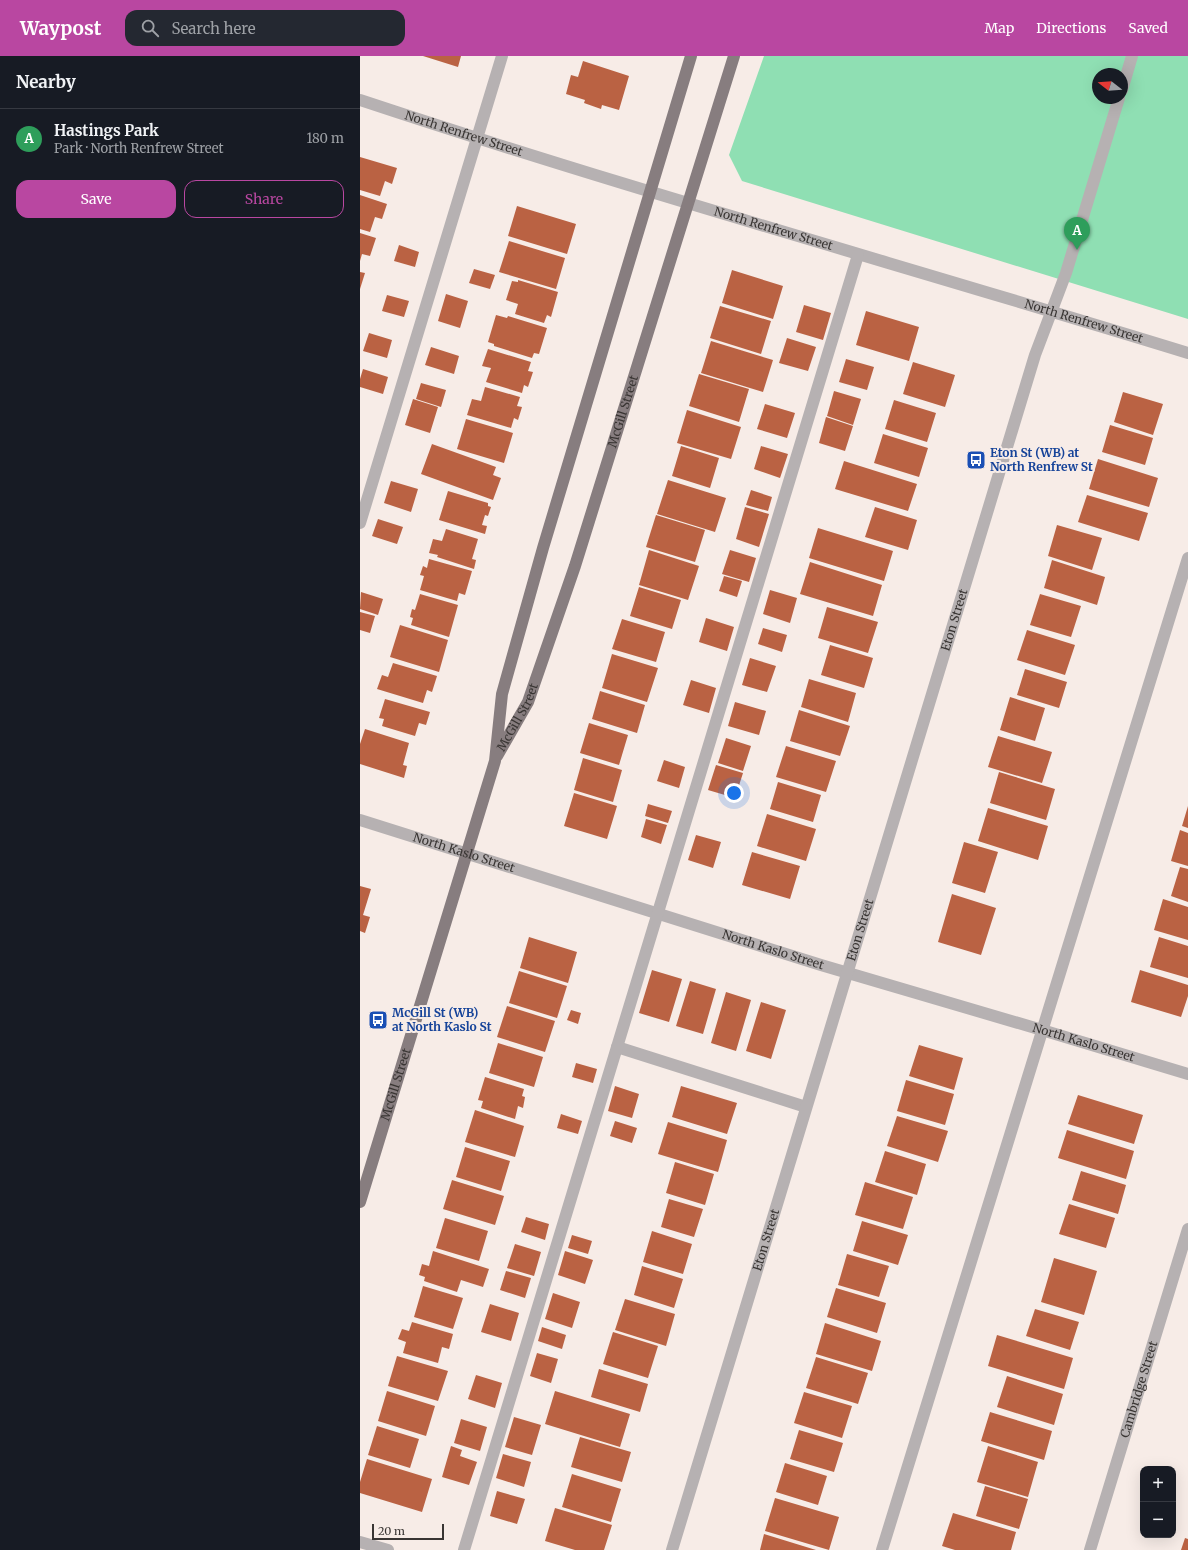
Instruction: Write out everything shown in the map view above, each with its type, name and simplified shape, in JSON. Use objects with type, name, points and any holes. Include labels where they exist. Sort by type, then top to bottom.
[{"type":"main road","name":"McGill Street","points":[[360,1202],[495,761],[502,694],[543,548],[691,56]]},
{"type":"main road","name":"McGill Street","points":[[495,761],[528,702],[575,566],[734,56]]},
{"type":"street","points":[[360,523],[502,56]]},
{"type":"street","points":[[1128,70],[1132,56]]},
{"type":"street","name":"North Renfrew Street","points":[[360,100],[688,204],[1051,311],[1188,354]]},
{"type":"street","name":"Eton Street","points":[[672,1550],[1033,360],[1066,273],[1117,104]]},
{"type":"street","points":[[464,1550],[858,255]]},
{"type":"street","points":[[882,1550],[1188,558]]},
{"type":"street","name":"North Kaslo Street","points":[[360,820],[847,973],[1188,1074]]},
{"type":"street","points":[[617,1047],[806,1107]]},
{"type":"street","name":"Cambridge Street","points":[[1090,1550],[1188,1229]]},
{"type":"street","points":[[360,1542],[388,1550]]},
{"type":"green space","points":[[764,56],[1188,56],[1188,319],[742,181],[729,155]]},
{"type":"building","points":[[423,56],[461,56],[458,67]]},
{"type":"building","points":[[583,61],[629,76],[619,110],[602,105],[601,109],[584,103],[585,100],[566,94],[571,75],[578,77]]},
{"type":"building","points":[[360,157],[397,168],[392,184],[385,181],[380,196],[360,190]]},
{"type":"building","points":[[360,195],[387,204],[382,219],[375,217],[370,232],[360,229]]},
{"type":"building","points":[[517,206],[576,224],[567,254],[508,236]]},
{"type":"building","points":[[360,233],[376,238],[370,256],[362,254],[360,261]]},
{"type":"building","points":[[509,241],[565,258],[556,289],[499,272]]},
{"type":"building","points":[[399,245],[419,252],[415,267],[394,261]]},
{"type":"building","points":[[474,269],[495,275],[490,289],[469,283]]},
{"type":"building","points":[[732,270],[783,286],[773,319],[722,303]]},
{"type":"building","points":[[360,272],[365,273],[360,289]]},
{"type":"building","points":[[518,280],[558,292],[551,317],[547,315],[544,323],[515,314],[518,304],[506,300],[512,281],[518,282]]},
{"type":"building","points":[[446,294],[468,301],[460,328],[438,321]]},
{"type":"building","points":[[387,295],[409,301],[404,317],[382,311]]},
{"type":"building","points":[[804,305],[831,313],[823,340],[796,332]]},
{"type":"building","points":[[720,306],[771,321],[761,354],[710,338]]},
{"type":"building","points":[[866,311],[919,327],[909,361],[856,345]]},
{"type":"building","points":[[496,315],[507,318],[508,316],[547,328],[539,354],[534,353],[532,358],[494,346],[494,344],[488,342]]},
{"type":"building","points":[[369,333],[392,340],[387,358],[363,351]]},
{"type":"building","points":[[787,338],[816,347],[808,371],[779,363]]},
{"type":"building","points":[[711,341],[773,360],[763,392],[701,373]]},
{"type":"building","points":[[431,347],[459,356],[454,374],[425,365]]},
{"type":"building","points":[[488,349],[531,362],[528,371],[533,372],[528,387],[524,385],[522,393],[486,382],[491,368],[482,366]]},
{"type":"building","points":[[846,359],[874,367],[867,390],[839,382]]},
{"type":"building","points":[[913,362],[955,375],[945,407],[903,394]]},
{"type":"building","points":[[363,369],[388,377],[383,394],[360,387],[360,379]]},
{"type":"building","points":[[699,374],[749,389],[739,422],[689,406]]},
{"type":"building","points":[[421,383],[446,390],[441,407],[416,399]]},
{"type":"building","points":[[485,387],[520,397],[517,406],[522,407],[518,420],[514,418],[511,428],[467,415],[472,399],[481,401]]},
{"type":"building","points":[[834,391],[861,399],[853,425],[827,416]]},
{"type":"building","points":[[1123,392],[1163,404],[1153,435],[1114,422]]},
{"type":"building","points":[[413,399],[438,407],[430,433],[405,425]]},
{"type":"building","points":[[894,400],[936,413],[927,442],[885,429]]},
{"type":"building","points":[[765,404],[795,413],[787,438],[757,429]]},
{"type":"building","points":[[687,410],[741,427],[731,459],[677,443]]},
{"type":"building","points":[[826,417],[853,426],[845,451],[819,443]]},
{"type":"building","points":[[466,419],[513,433],[504,463],[457,449]]},
{"type":"building","points":[[1110,425],[1153,438],[1145,465],[1102,452]]},
{"type":"building","points":[[883,434],[928,448],[919,477],[874,463]]},
{"type":"building","points":[[432,444],[496,467],[493,475],[501,478],[493,500],[421,474]]},
{"type":"building","points":[[681,446],[719,458],[710,488],[672,476]]},
{"type":"building","points":[[761,446],[788,454],[780,478],[754,469]]},
{"type":"building","points":[[1098,459],[1158,478],[1149,507],[1089,489]]},
{"type":"building","points":[[844,461],[917,484],[908,511],[835,489]]},
{"type":"building","points":[[668,480],[726,498],[715,532],[657,514]]},
{"type":"building","points":[[391,481],[418,489],[411,512],[384,503]]},
{"type":"building","points":[[751,490],[772,497],[768,511],[746,505]]},
{"type":"building","points":[[448,491],[488,503],[488,506],[491,507],[488,516],[485,515],[482,525],[487,526],[485,534],[439,520]]},
{"type":"building","points":[[1087,495],[1148,513],[1139,541],[1078,522]]},
{"type":"building","points":[[745,507],[769,514],[759,547],[736,539]]},
{"type":"building","points":[[875,507],[917,520],[908,550],[865,537]]},
{"type":"building","points":[[656,515],[705,530],[695,562],[646,547]]},
{"type":"building","points":[[378,519],[403,527],[397,544],[372,536]]},
{"type":"building","points":[[1057,525],[1102,538],[1092,570],[1048,556]]},
{"type":"building","points":[[818,528],[893,551],[884,581],[809,558]]},
{"type":"building","points":[[446,529],[478,539],[472,559],[476,560],[474,569],[429,553],[433,539],[442,541]]},
{"type":"building","points":[[649,550],[699,566],[688,600],[639,585]]},
{"type":"building","points":[[730,550],[756,558],[749,582],[722,574]]},
{"type":"building","points":[[429,559],[472,571],[465,595],[459,593],[457,601],[420,590],[424,576],[420,575],[423,566],[427,568]]},
{"type":"building","points":[[1052,560],[1105,577],[1097,605],[1044,588]]},
{"type":"building","points":[[810,562],[882,585],[873,616],[800,594]]},
{"type":"building","points":[[724,576],[742,581],[737,597],[719,591]]},
{"type":"building","points":[[639,587],[681,600],[672,629],[630,616]]},
{"type":"building","points":[[770,590],[797,598],[790,623],[763,614]]},
{"type":"building","points":[[361,592],[383,599],[378,615],[360,609]]},
{"type":"building","points":[[420,594],[458,605],[449,637],[411,625],[413,618],[410,617],[412,609],[415,610]]},
{"type":"building","points":[[1040,594],[1081,606],[1071,637],[1030,625]]},
{"type":"building","points":[[827,607],[878,622],[868,653],[818,638]]},
{"type":"building","points":[[360,612],[375,616],[370,633],[360,630]]},
{"type":"building","points":[[706,618],[734,627],[727,651],[699,642]]},
{"type":"building","points":[[622,619],[665,632],[656,662],[612,649]]},
{"type":"building","points":[[400,625],[448,640],[439,672],[390,657]]},
{"type":"building","points":[[763,628],[787,635],[782,652],[758,644]]},
{"type":"building","points":[[1027,630],[1075,645],[1065,675],[1017,660]]},
{"type":"building","points":[[830,645],[873,658],[864,688],[821,675]]},
{"type":"building","points":[[612,654],[658,668],[647,702],[602,688]]},
{"type":"building","points":[[750,658],[776,666],[767,692],[742,685]]},
{"type":"building","points":[[393,663],[437,676],[432,692],[427,690],[423,703],[377,689],[382,675],[388,677]]},
{"type":"building","points":[[1025,669],[1067,682],[1059,708],[1017,695]]},
{"type":"building","points":[[809,679],[856,693],[848,722],[801,707]]},
{"type":"building","points":[[691,680],[716,688],[709,713],[683,705]]},
{"type":"building","points":[[600,691],[645,705],[637,733],[592,719]]},
{"type":"building","points":[[1010,697],[1045,708],[1035,741],[1000,730]]},
{"type":"building","points":[[385,699],[430,712],[426,725],[419,723],[415,736],[382,726],[384,719],[379,718]]},
{"type":"building","points":[[735,702],[766,711],[759,735],[728,726]]},
{"type":"building","points":[[799,710],[850,726],[840,756],[790,741]]},
{"type":"building","points":[[589,723],[628,735],[619,765],[580,753]]},
{"type":"building","points":[[365,729],[409,743],[403,765],[407,766],[404,778],[360,764],[360,744]]},
{"type":"building","points":[[998,736],[1052,752],[1042,783],[988,767]]},
{"type":"building","points":[[726,738],[751,746],[743,771],[718,763]]},
{"type":"building","points":[[786,746],[836,761],[826,792],[776,777]]},
{"type":"building","points":[[583,758],[622,770],[613,802],[574,790]]},
{"type":"building","points":[[664,760],[685,767],[679,788],[657,781]]},
{"type":"building","points":[[716,765],[743,773],[735,798],[708,790]]},
{"type":"building","points":[[999,772],[1055,789],[1046,820],[990,803]]},
{"type":"building","points":[[778,782],[821,795],[813,822],[770,809]]},
{"type":"building","points":[[574,793],[617,806],[607,839],[564,826]]},
{"type":"building","points":[[648,804],[672,811],[668,823],[645,816]]},
{"type":"building","points":[[1188,806],[1188,828],[1182,826]]},
{"type":"building","points":[[988,808],[1048,826],[1038,860],[978,841]]},
{"type":"building","points":[[767,814],[816,829],[806,861],[757,846]]},
{"type":"building","points":[[646,819],[667,825],[661,844],[641,837]]},
{"type":"building","points":[[1180,830],[1188,833],[1188,866],[1171,861]]},
{"type":"building","points":[[696,835],[721,842],[713,868],[688,860]]},
{"type":"building","points":[[964,842],[998,852],[985,893],[952,883]]},
{"type":"building","points":[[752,852],[800,866],[790,899],[742,885]]},
{"type":"building","points":[[1180,867],[1188,869],[1188,902],[1171,896]]},
{"type":"building","points":[[360,886],[371,889],[363,915],[370,917],[365,933],[360,931]]},
{"type":"building","points":[[952,894],[996,908],[981,955],[938,942]]},
{"type":"building","points":[[1163,899],[1188,907],[1188,940],[1154,930]]},
{"type":"building","points":[[529,937],[577,952],[568,983],[520,968]]},
{"type":"building","points":[[1159,937],[1188,946],[1188,978],[1150,967]]},
{"type":"building","points":[[652,970],[682,979],[669,1022],[639,1013]]},
{"type":"building","points":[[1140,970],[1188,985],[1188,996],[1181,1017],[1131,1002]]},
{"type":"building","points":[[519,971],[567,986],[557,1018],[509,1003]]},
{"type":"building","points":[[690,981],[716,989],[703,1034],[676,1026]]},
{"type":"building","points":[[726,992],[751,1000],[736,1051],[711,1043]]},
{"type":"building","points":[[761,1002],[786,1010],[771,1059],[746,1051]]},
{"type":"building","points":[[507,1006],[555,1021],[545,1052],[497,1037]]},
{"type":"building","points":[[571,1010],[581,1013],[578,1024],[567,1020]]},
{"type":"building","points":[[498,1043],[543,1057],[534,1087],[489,1073]]},
{"type":"building","points":[[919,1045],[963,1058],[954,1090],[909,1076]]},
{"type":"building","points":[[576,1063],[597,1069],[593,1083],[572,1077]]},
{"type":"building","points":[[485,1077],[524,1089],[522,1096],[525,1097],[523,1108],[518,1106],[515,1119],[481,1108],[483,1101],[478,1100]]},
{"type":"building","points":[[906,1080],[954,1094],[945,1125],[897,1111]]},
{"type":"building","points":[[615,1086],[639,1094],[632,1118],[608,1111]]},
{"type":"building","points":[[681,1086],[737,1103],[727,1134],[672,1117]]},
{"type":"building","points":[[1078,1095],[1143,1115],[1134,1144],[1068,1124]]},
{"type":"building","points":[[475,1110],[524,1126],[515,1157],[465,1142]]},
{"type":"building","points":[[561,1114],[582,1121],[578,1134],[557,1128]]},
{"type":"building","points":[[897,1116],[948,1131],[938,1162],[887,1146]]},
{"type":"building","points":[[615,1121],[637,1128],[632,1143],[610,1136]]},
{"type":"building","points":[[668,1122],[727,1140],[718,1172],[658,1154]]},
{"type":"building","points":[[1067,1130],[1134,1151],[1126,1179],[1058,1158]]},
{"type":"building","points":[[465,1147],[510,1161],[501,1191],[456,1177]]},
{"type":"building","points":[[885,1151],[926,1164],[917,1195],[875,1182]]},
{"type":"building","points":[[675,1162],[714,1174],[705,1205],[666,1193]]},
{"type":"building","points":[[1081,1171],[1126,1185],[1118,1214],[1072,1200]]},
{"type":"building","points":[[452,1180],[504,1196],[495,1225],[443,1209]]},
{"type":"building","points":[[865,1182],[913,1197],[903,1229],[855,1215]]},
{"type":"building","points":[[669,1199],[703,1209],[694,1237],[661,1227]]},
{"type":"building","points":[[1069,1204],[1115,1218],[1106,1248],[1059,1234]]},
{"type":"building","points":[[526,1217],[549,1224],[545,1240],[521,1232]]},
{"type":"building","points":[[445,1218],[488,1231],[479,1261],[436,1248]]},
{"type":"building","points":[[862,1221],[908,1235],[898,1265],[853,1251]]},
{"type":"building","points":[[652,1231],[692,1244],[683,1274],[643,1262]]},
{"type":"building","points":[[572,1235],[592,1241],[588,1254],[568,1248]]},
{"type":"building","points":[[515,1244],[541,1252],[534,1276],[507,1268]]},
{"type":"building","points":[[433,1251],[489,1269],[483,1287],[461,1280],[457,1292],[424,1281],[425,1277],[419,1275],[422,1264],[429,1266]]},
{"type":"building","points":[[565,1251],[593,1260],[585,1284],[558,1275]]},
{"type":"building","points":[[847,1254],[889,1266],[879,1297],[838,1285]]},
{"type":"building","points":[[1054,1258],[1097,1271],[1084,1315],[1041,1302]]},
{"type":"building","points":[[642,1266],[683,1279],[674,1308],[634,1295]]},
{"type":"building","points":[[506,1271],[531,1278],[525,1298],[500,1290]]},
{"type":"building","points":[[423,1286],[463,1298],[453,1329],[414,1317]]},
{"type":"building","points":[[836,1288],[886,1303],[877,1333],[827,1317]]},
{"type":"building","points":[[553,1293],[580,1302],[572,1328],[545,1319]]},
{"type":"building","points":[[625,1299],[675,1314],[666,1346],[615,1330]]},
{"type":"building","points":[[490,1304],[519,1313],[511,1341],[481,1332]]},
{"type":"building","points":[[1035,1309],[1079,1322],[1070,1350],[1026,1336]]},
{"type":"building","points":[[412,1322],[453,1334],[449,1349],[442,1347],[438,1363],[403,1353],[406,1342],[398,1339],[402,1329],[409,1331]]},
{"type":"building","points":[[825,1323],[881,1341],[872,1371],[816,1354]]},
{"type":"building","points":[[542,1327],[566,1335],[562,1349],[538,1341]]},
{"type":"building","points":[[613,1332],[658,1346],[648,1378],[603,1364]]},
{"type":"building","points":[[997,1335],[1073,1358],[1064,1389],[988,1366]]},
{"type":"building","points":[[537,1353],[558,1359],[551,1383],[530,1376]]},
{"type":"building","points":[[397,1356],[448,1371],[438,1401],[388,1386]]},
{"type":"building","points":[[816,1357],[868,1373],[858,1404],[806,1388]]},
{"type":"building","points":[[599,1369],[648,1384],[640,1412],[591,1397]]},
{"type":"building","points":[[476,1375],[502,1383],[495,1408],[468,1399]]},
{"type":"building","points":[[1007,1376],[1063,1394],[1054,1425],[997,1407]]},
{"type":"building","points":[[387,1391],[435,1406],[426,1436],[378,1421]]},
{"type":"building","points":[[555,1391],[630,1414],[620,1447],[545,1424]]},
{"type":"building","points":[[804,1392],[852,1406],[842,1438],[794,1423]]},
{"type":"building","points":[[990,1412],[1052,1431],[1044,1460],[981,1441]]},
{"type":"building","points":[[514,1417],[541,1425],[532,1455],[505,1447]]},
{"type":"building","points":[[461,1419],[487,1427],[480,1451],[454,1443]]},
{"type":"building","points":[[377,1426],[419,1439],[410,1468],[368,1455]]},
{"type":"building","points":[[799,1430],[843,1443],[834,1472],[790,1459]]},
{"type":"building","points":[[580,1437],[631,1452],[622,1482],[571,1467]]},
{"type":"building","points":[[451,1446],[462,1450],[460,1456],[477,1462],[469,1485],[442,1477]]},
{"type":"building","points":[[988,1446],[1038,1462],[1028,1497],[977,1482]]},
{"type":"building","points":[[503,1454],[531,1462],[524,1487],[496,1478]]},
{"type":"building","points":[[367,1459],[432,1479],[422,1512],[360,1493],[360,1482]]},
{"type":"building","points":[[785,1463],[827,1476],[818,1505],[776,1492]]},
{"type":"building","points":[[572,1474],[621,1489],[611,1522],[562,1507]]},
{"type":"building","points":[[985,1486],[1028,1499],[1019,1529],[976,1516]]},
{"type":"building","points":[[497,1491],[525,1499],[517,1524],[490,1516]]},
{"type":"building","points":[[775,1498],[839,1517],[829,1550],[765,1531]]},
{"type":"building","points":[[555,1508],[612,1525],[604,1550],[575,1550],[545,1541]]},
{"type":"building","points":[[953,1513],[1016,1532],[1011,1550],[955,1550],[942,1546]]},
{"type":"building","points":[[764,1534],[816,1550],[760,1550]]},
{"type":"building","points":[[1185,1538],[1188,1539],[1188,1550],[1181,1550]]},
{"type":"place","name":"Hastings Park","points":[[1077,250]]},
{"type":"place","name":"Eton St (WB) at North Renfrew St","points":[[976,460]]},
{"type":"place","name":"McGill St (WB) at North Kaslo St","points":[[378,1020]]}]
